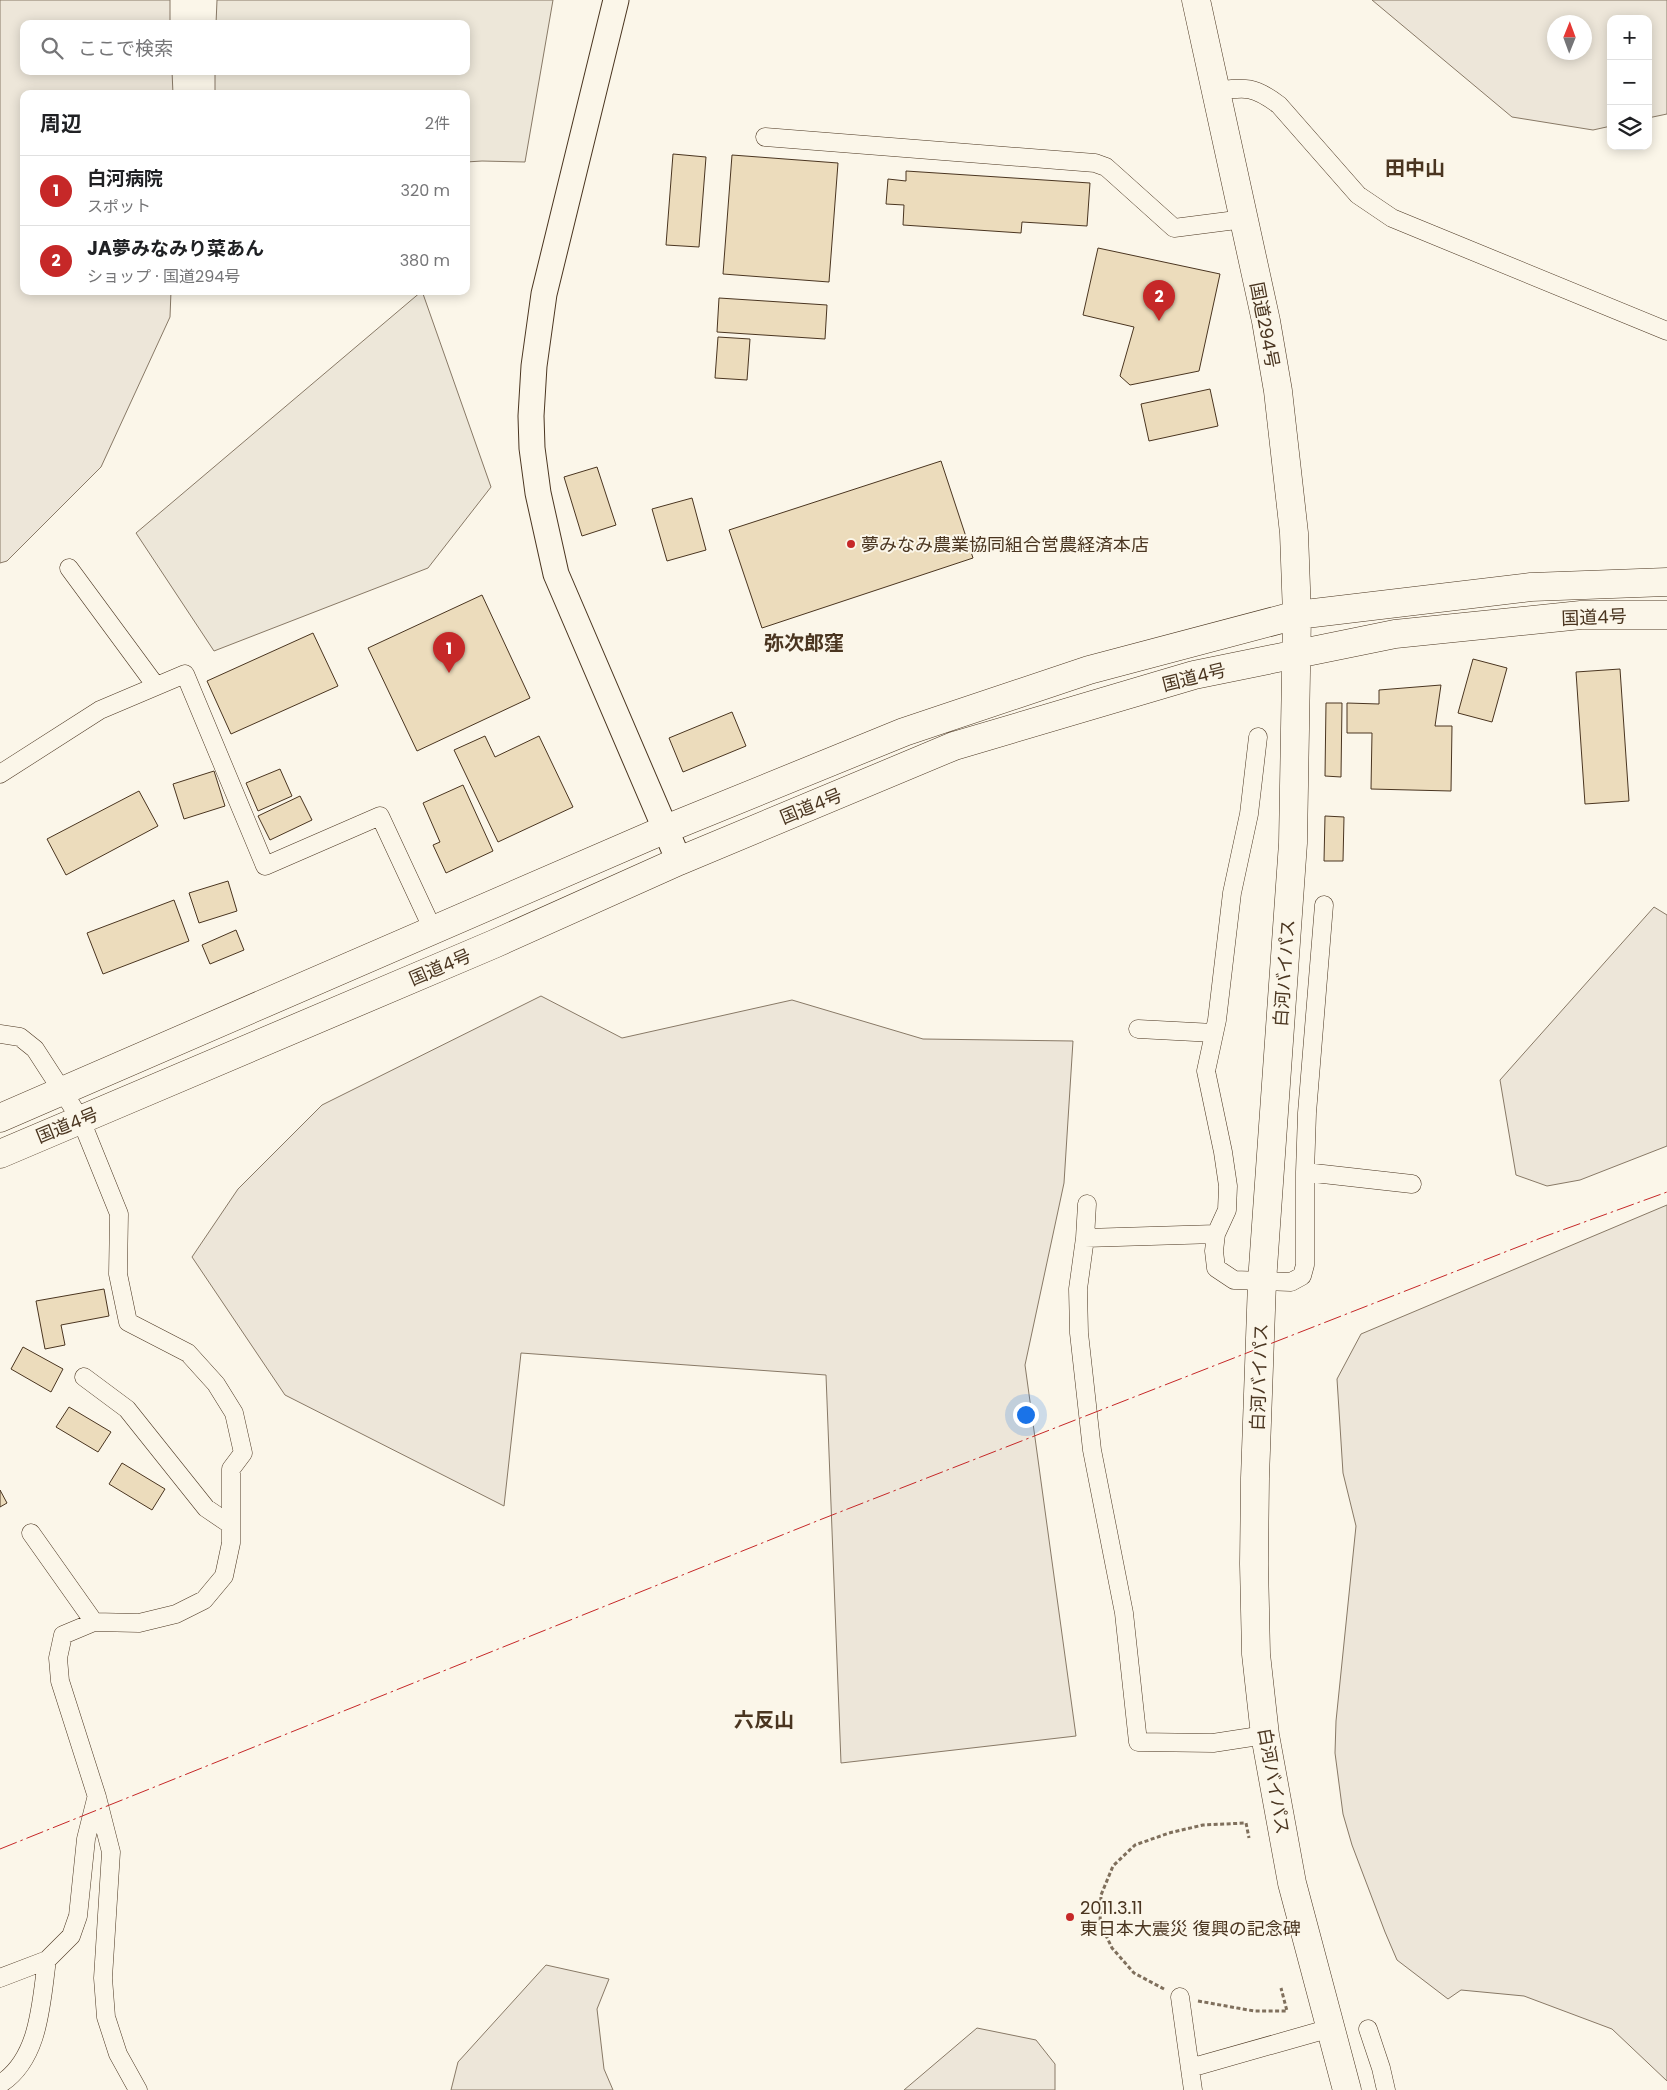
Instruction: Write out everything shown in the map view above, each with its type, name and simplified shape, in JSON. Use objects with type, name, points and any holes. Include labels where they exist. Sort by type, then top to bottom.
[{"type":"highway","name":"国道294号","points":[[1196,0],[1266,321],[1278,391],[1294,533],[1297,615],[1296,656]]},
{"type":"highway","name":"国道4号","points":[[0,1118],[666,829],[904,732],[1089,670],[1297,615],[1530,586],[1667,582]]},
{"type":"highway","name":"国道4号","points":[[0,1154],[494,944],[679,861],[954,746],[1194,675],[1296,656],[1395,634],[1581,615],[1667,615]]},
{"type":"highway","name":"白河バイパス","points":[[1296,656],[1293,842],[1262,1282],[1255,1478],[1256,1654],[1265,1735],[1292,1883],[1347,2090]]},
{"type":"street","points":[[616,0],[544,294],[534,366],[531,416],[532,448],[538,493],[556,574],[679,861]]},
{"type":"street","points":[[1216,91],[1247,87],[1265,94],[1279,105],[1358,195],[1392,218],[1667,331]]},
{"type":"street","points":[[765,137],[1095,164],[1106,167],[1116,175],[1174,228],[1244,219]]},
{"type":"street","points":[[69,568],[156,686]]},
{"type":"street","points":[[0,774],[100,710],[185,674],[265,866],[380,816],[433,930]]},
{"type":"street","points":[[1258,737],[1249,814],[1232,893],[1214,1033],[1206,1071],[1228,1186],[1227,1210],[1216,1234],[1214,1251],[1216,1268],[1234,1280],[1291,1282],[1302,1276],[1305,1265],[1307,1113],[1324,905]]},
{"type":"street","points":[[1138,1029],[1214,1033]]},
{"type":"street","points":[[0,1034],[20,1037],[35,1049],[80,1120],[119,1214],[118,1274],[128,1322],[188,1353],[216,1384],[234,1413],[243,1453],[231,1469],[231,1543],[224,1576],[204,1600],[176,1614],[139,1623],[94,1622],[63,1635],[58,1658],[60,1681],[97,1796],[111,1852],[104,1970],[106,2017],[118,2054],[138,2090]]},
{"type":"street","points":[[1305,1172],[1412,1184]]},
{"type":"street","points":[[1086,1204],[1085,1238],[1078,1289],[1079,1333],[1092,1450],[1124,1613],[1138,1742],[1213,1743],[1265,1735]]},
{"type":"street","points":[[1085,1238],[1216,1234]]},
{"type":"street","points":[[84,1377],[127,1409],[206,1508],[231,1525]]},
{"type":"street","points":[[31,1533],[94,1622]]},
{"type":"street","points":[[0,1978],[47,1960],[71,1936],[78,1916],[86,1839],[97,1796]]},
{"type":"street","points":[[3,2086],[21,2065],[35,2032],[47,1960]]},
{"type":"street","points":[[1180,1997],[1193,2090]]},
{"type":"street","points":[[1190,2068],[1331,2028]]},
{"type":"street","points":[[1368,2029],[1386,2090]]},
{"type":"path","points":[[1249,1838],[1246,1823],[1203,1825],[1169,1833],[1135,1845],[1113,1866],[1100,1895],[1100,1923],[1112,1948],[1134,1972],[1180,1997],[1225,2008],[1254,2011],[1288,2011],[1281,1988]]},
{"type":"shaded area","points":[[0,0],[170,0],[170,20],[20,20],[20,75],[172,75],[173,90],[20,90],[20,295],[171,295],[170,317],[101,467],[7,561],[0,563]]},
{"type":"shaded area","points":[[217,0],[553,0],[525,162],[470,162],[470,90],[215,90],[215,75],[470,75],[470,20],[216,20]]},
{"type":"shaded area","points":[[1372,0],[1667,0],[1667,114],[1652,117],[1652,15],[1607,15],[1607,127],[1593,130],[1512,117]]},
{"type":"shaded area","points":[[417,295],[423,295],[491,487],[428,568],[214,651],[136,533]]},
{"type":"shaded area","points":[[1654,907],[1667,915],[1667,1146],[1580,1180],[1547,1186],[1516,1175],[1500,1080]]},
{"type":"shaded area","points":[[541,996],[622,1038],[792,1000],[923,1039],[1073,1041],[1064,1183],[1025,1365],[1076,1736],[841,1763],[826,1375],[521,1353],[504,1506],[285,1395],[192,1257],[238,1189],[322,1105]]},
{"type":"shaded area","points":[[1667,1205],[1667,2081],[1612,2029],[1524,1996],[1461,1990],[1448,1999],[1397,1960],[1352,1845],[1343,1814],[1335,1753],[1336,1721],[1356,1526],[1343,1473],[1337,1379],[1361,1334]]},
{"type":"shaded area","points":[[546,1965],[609,1979],[597,2009],[604,2069],[613,2090],[451,2090],[458,2062]]},
{"type":"shaded area","points":[[977,2028],[1036,2040],[1055,2064],[1055,2090],[904,2090]]},
{"type":"building","points":[[673,154],[706,157],[699,247],[666,245]]},
{"type":"building","points":[[732,155],[838,163],[829,282],[723,274]]},
{"type":"building","points":[[906,171],[1090,183],[1087,226],[1022,222],[1021,233],[903,225],[904,205],[886,204],[888,179],[906,181]]},
{"type":"building","points":[[1098,248],[1220,274],[1199,371],[1130,385],[1120,376],[1134,327],[1083,315]]},
{"type":"building","points":[[719,298],[827,305],[825,339],[717,332]]},
{"type":"building","points":[[718,337],[750,339],[747,380],[715,378]]},
{"type":"building","points":[[1210,389],[1218,426],[1149,441],[1141,404]]},
{"type":"building","name":"夢みなみ農業協同組合営農経済本店","points":[[941,461],[973,558],[762,628],[729,530]]},
{"type":"building","points":[[597,467],[616,525],[582,536],[564,477]]},
{"type":"building","points":[[692,498],[706,550],[667,561],[652,509]]},
{"type":"building","points":[[482,595],[530,698],[417,751],[368,648]]},
{"type":"building","points":[[313,633],[338,686],[231,734],[207,681]]},
{"type":"building","points":[[1473,659],[1507,668],[1492,722],[1458,713]]},
{"type":"building","points":[[1620,669],[1629,801],[1585,804],[1576,672]]},
{"type":"building","points":[[1441,685],[1435,726],[1452,726],[1451,791],[1371,789],[1372,733],[1347,733],[1347,703],[1379,704],[1379,690]]},
{"type":"building","points":[[1326,703],[1342,703],[1341,777],[1325,776]]},
{"type":"building","points":[[732,712],[746,746],[683,772],[669,738]]},
{"type":"building","points":[[485,736],[495,757],[539,736],[573,807],[498,842],[454,750]]},
{"type":"building","points":[[280,769],[292,796],[258,811],[246,783]]},
{"type":"building","points":[[214,771],[225,806],[184,819],[173,784]]},
{"type":"building","points":[[463,785],[493,851],[446,873],[433,845],[440,842],[423,803]]},
{"type":"building","points":[[139,791],[158,826],[66,875],[47,839]]},
{"type":"building","points":[[300,796],[312,820],[270,840],[258,816]]},
{"type":"building","points":[[1325,816],[1344,817],[1343,861],[1324,861]]},
{"type":"building","points":[[228,881],[237,911],[199,923],[189,893]]},
{"type":"building","points":[[174,900],[189,941],[103,974],[87,933]]},
{"type":"building","points":[[236,930],[244,950],[210,964],[202,945]]},
{"type":"building","points":[[104,1289],[109,1316],[61,1325],[65,1345],[45,1349],[36,1301]]},
{"type":"building","points":[[23,1347],[63,1369],[51,1392],[11,1369]]},
{"type":"building","points":[[69,1407],[111,1432],[98,1452],[56,1427]]},
{"type":"building","points":[[122,1463],[165,1489],[152,1510],[109,1484]]},
{"type":"building","points":[[0,1490],[7,1503],[0,1507]]},
{"type":"power","points":[[0,1849],[822,1519],[1546,1236],[1667,1192]]},
{"type":"place","name":"JA夢みなみり菜あん","points":[[1159,321]]},
{"type":"place","name":"夢みなみ農業協同組合営農経済本店","points":[[851,544]]},
{"type":"place","name":"白河病院","points":[[449,673]]},
{"type":"place","name":"2011.3.11 東日本大震災 復興の記念碑","points":[[1070,1917]]},
{"type":"district","name":"田中山","points":[[1415,168]]},
{"type":"district","name":"弥次郎窪","points":[[804,643]]},
{"type":"district","name":"六反山","points":[[764,1720]]}]
